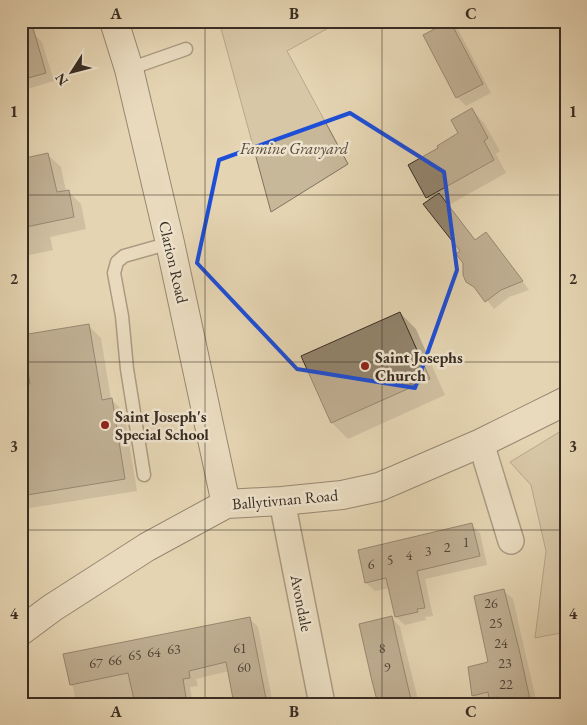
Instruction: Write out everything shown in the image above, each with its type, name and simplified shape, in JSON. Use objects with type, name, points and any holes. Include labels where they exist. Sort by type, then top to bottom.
[{"type":"street","name":"Clarion Road","points":[[114,21],[129,69],[170,243],[207,413],[216,467],[226,504]]},
{"type":"street","name":"Ballytivnan Road","points":[[21,630],[147,547],[226,504],[282,501],[342,494],[379,487],[481,443],[566,401]]},
{"type":"street","points":[[481,443],[511,541]]},
{"type":"street","name":"Avondale","points":[[282,501],[322,704]]},
{"type":"lane","points":[[129,69],[186,49]]},
{"type":"lane","points":[[144,475],[127,369],[122,316],[114,273],[117,262],[124,256],[170,243]]},
{"type":"highlighted area","points":[[350,113],[444,172],[457,270],[415,388],[297,369],[197,263],[219,160]]},
{"type":"green space","name":"Famine Gravyard","points":[[219,21],[341,21],[287,51],[348,164],[271,212]]},
{"type":"green space","points":[[566,428],[566,632],[535,638],[546,551],[531,485],[510,462]]},
{"type":"building","points":[[21,21],[31,21],[46,73],[21,80]]},
{"type":"building","points":[[450,21],[483,84],[456,98],[423,35]]},
{"type":"building","points":[[472,108],[488,138],[484,141],[494,160],[426,198],[408,165],[438,148],[437,146],[458,133],[451,120]]},
{"type":"building","points":[[48,153],[57,192],[69,190],[74,217],[21,228],[21,159]]},
{"type":"building","points":[[439,193],[475,240],[486,232],[523,281],[501,290],[485,302],[474,287],[466,282],[463,275],[463,263],[456,254],[460,251],[423,204]]},
{"type":"building","name":"Saint Josephs Church","points":[[400,312],[430,379],[331,423],[301,356]]},
{"type":"building","points":[[89,324],[102,400],[112,398],[125,479],[21,496],[21,385],[30,384],[22,335]]},
{"type":"building","points":[[472,523],[480,556],[417,571],[425,608],[417,609],[418,612],[395,617],[386,578],[365,583],[358,550]]},
{"type":"building","points":[[504,589],[531,704],[499,704],[497,697],[489,699],[488,692],[472,696],[468,667],[488,662],[474,596]]},
{"type":"building","points":[[392,616],[412,704],[378,704],[359,624]]},
{"type":"building","points":[[250,617],[267,704],[234,704],[226,662],[189,671],[190,678],[183,679],[187,704],[135,704],[128,673],[70,685],[63,654]]},
{"type":"place","name":"Saint Josephs Church","points":[[365,366]]},
{"type":"place","name":"Saint Joseph's Special School","points":[[105,425]]}]
